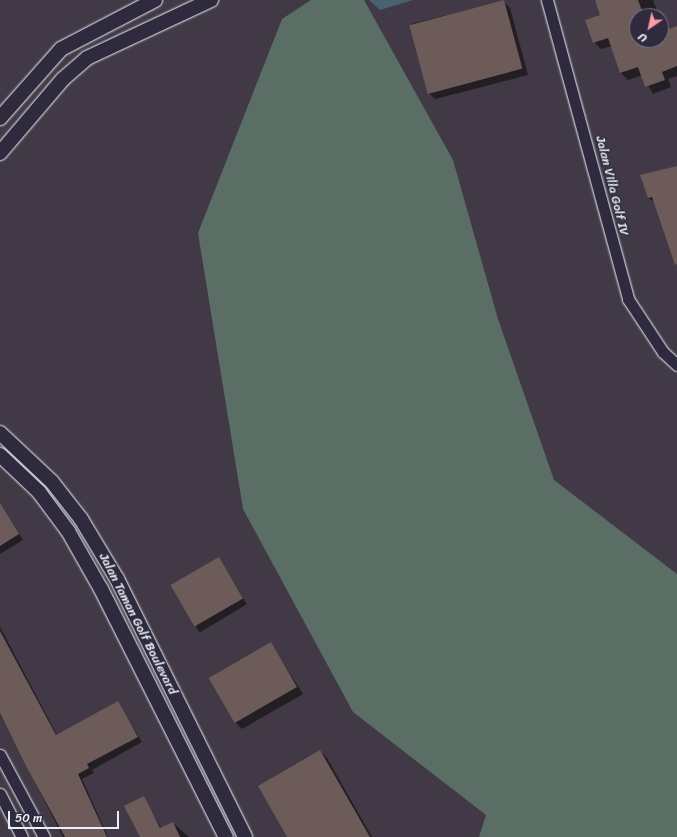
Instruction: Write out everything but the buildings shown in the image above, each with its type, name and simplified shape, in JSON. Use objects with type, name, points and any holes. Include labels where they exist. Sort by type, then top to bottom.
[{"type":"street","points":[[0,118],[61,49],[155,0]]},
{"type":"street","points":[[0,153],[63,79],[87,58],[211,0]]},
{"type":"street","name":"Jalan Villa Golf IV","points":[[547,0],[628,299],[663,352],[677,364]]},
{"type":"street","name":"Jalan Taman Golf Boulevard","points":[[0,433],[52,482],[81,519],[105,559],[245,837]]},
{"type":"street","name":"Jalan Taman Golf Boulevard","points":[[0,455],[39,492],[68,531],[101,589],[226,837]]},
{"type":"street","points":[[0,755],[44,837]]},
{"type":"street","points":[[0,794],[22,837]]},
{"type":"green space","points":[[311,0],[364,0],[453,160],[498,319],[554,480],[677,574],[677,837],[479,837],[486,815],[353,712],[243,509],[198,233],[282,19]]},
{"type":"water","points":[[369,0],[413,0],[380,10]]}]
